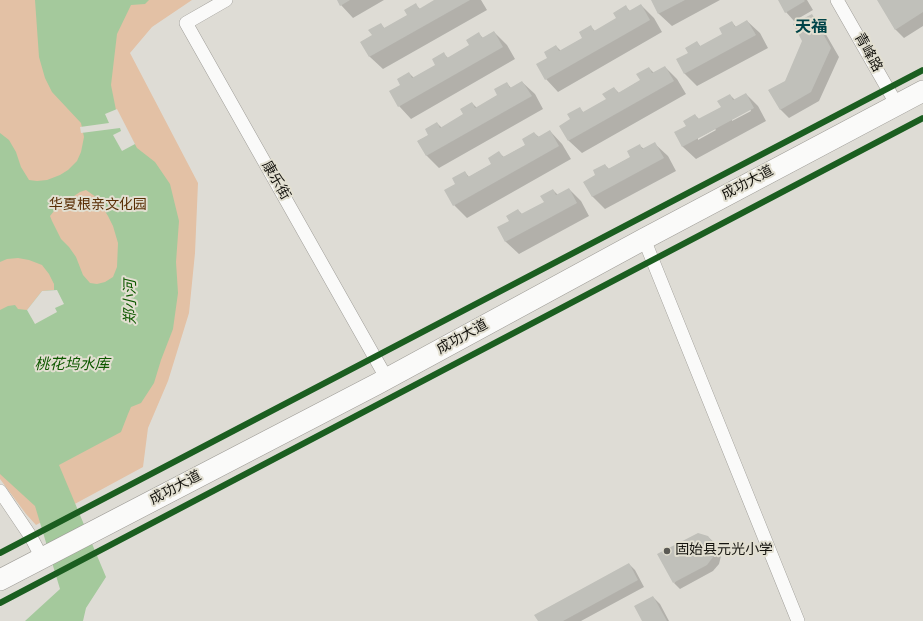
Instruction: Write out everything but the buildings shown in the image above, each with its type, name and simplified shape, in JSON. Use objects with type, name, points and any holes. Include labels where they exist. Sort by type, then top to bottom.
[{"type":"main road","name":"成功大道","points":[[0,580],[387,378],[644,239],[923,91]]},
{"type":"street","name":"康乐街","points":[[226,0],[186,23],[387,378]]},
{"type":"street","name":"青峰路","points":[[838,0],[896,105]]},
{"type":"street","points":[[644,239],[798,621]]},
{"type":"street","points":[[0,491],[44,557]]},
{"type":"green space","name":"华夏根亲文化园","points":[[0,0],[192,0],[152,27],[130,53],[198,183],[195,253],[189,313],[168,381],[148,428],[143,467],[36,525],[0,479]]},
{"type":"water","name":"桃花坞水库","points":[[35,0],[149,0],[145,4],[131,5],[117,34],[111,85],[116,110],[137,148],[155,162],[170,184],[179,221],[176,262],[178,293],[173,329],[154,383],[141,403],[131,407],[121,432],[59,465],[106,577],[86,608],[83,621],[25,621],[60,589],[35,506],[0,474],[0,310],[8,306],[15,305],[18,309],[27,310],[42,291],[54,290],[54,284],[42,265],[18,258],[7,259],[0,262],[0,133],[9,140],[16,152],[21,167],[29,180],[37,181],[47,180],[68,170],[77,161],[81,152],[84,137],[81,123],[52,92],[45,78],[39,57]],"holes":[[[86,190],[96,197],[113,226],[118,243],[117,267],[113,277],[105,282],[97,284],[90,283],[83,275],[76,257],[61,239],[50,216],[60,204],[80,192]]]},
{"type":"pier","points":[[117,109],[135,144],[122,151],[113,135],[121,131],[120,128],[81,133],[80,127],[109,123],[105,114]]},
{"type":"pier","points":[[57,290],[64,304],[55,308],[57,312],[35,324],[27,310],[42,291]]},
{"type":"cycle path","points":[[0,553],[923,70]]},
{"type":"cycle path","points":[[0,603],[923,118]]},
{"type":"place","name":"固始县元光小学","points":[[667,551]]},
{"type":"district","name":"天福","points":[[811,29]]},
{"type":"water label","name":"郑小河","points":[[132,302]]}]
